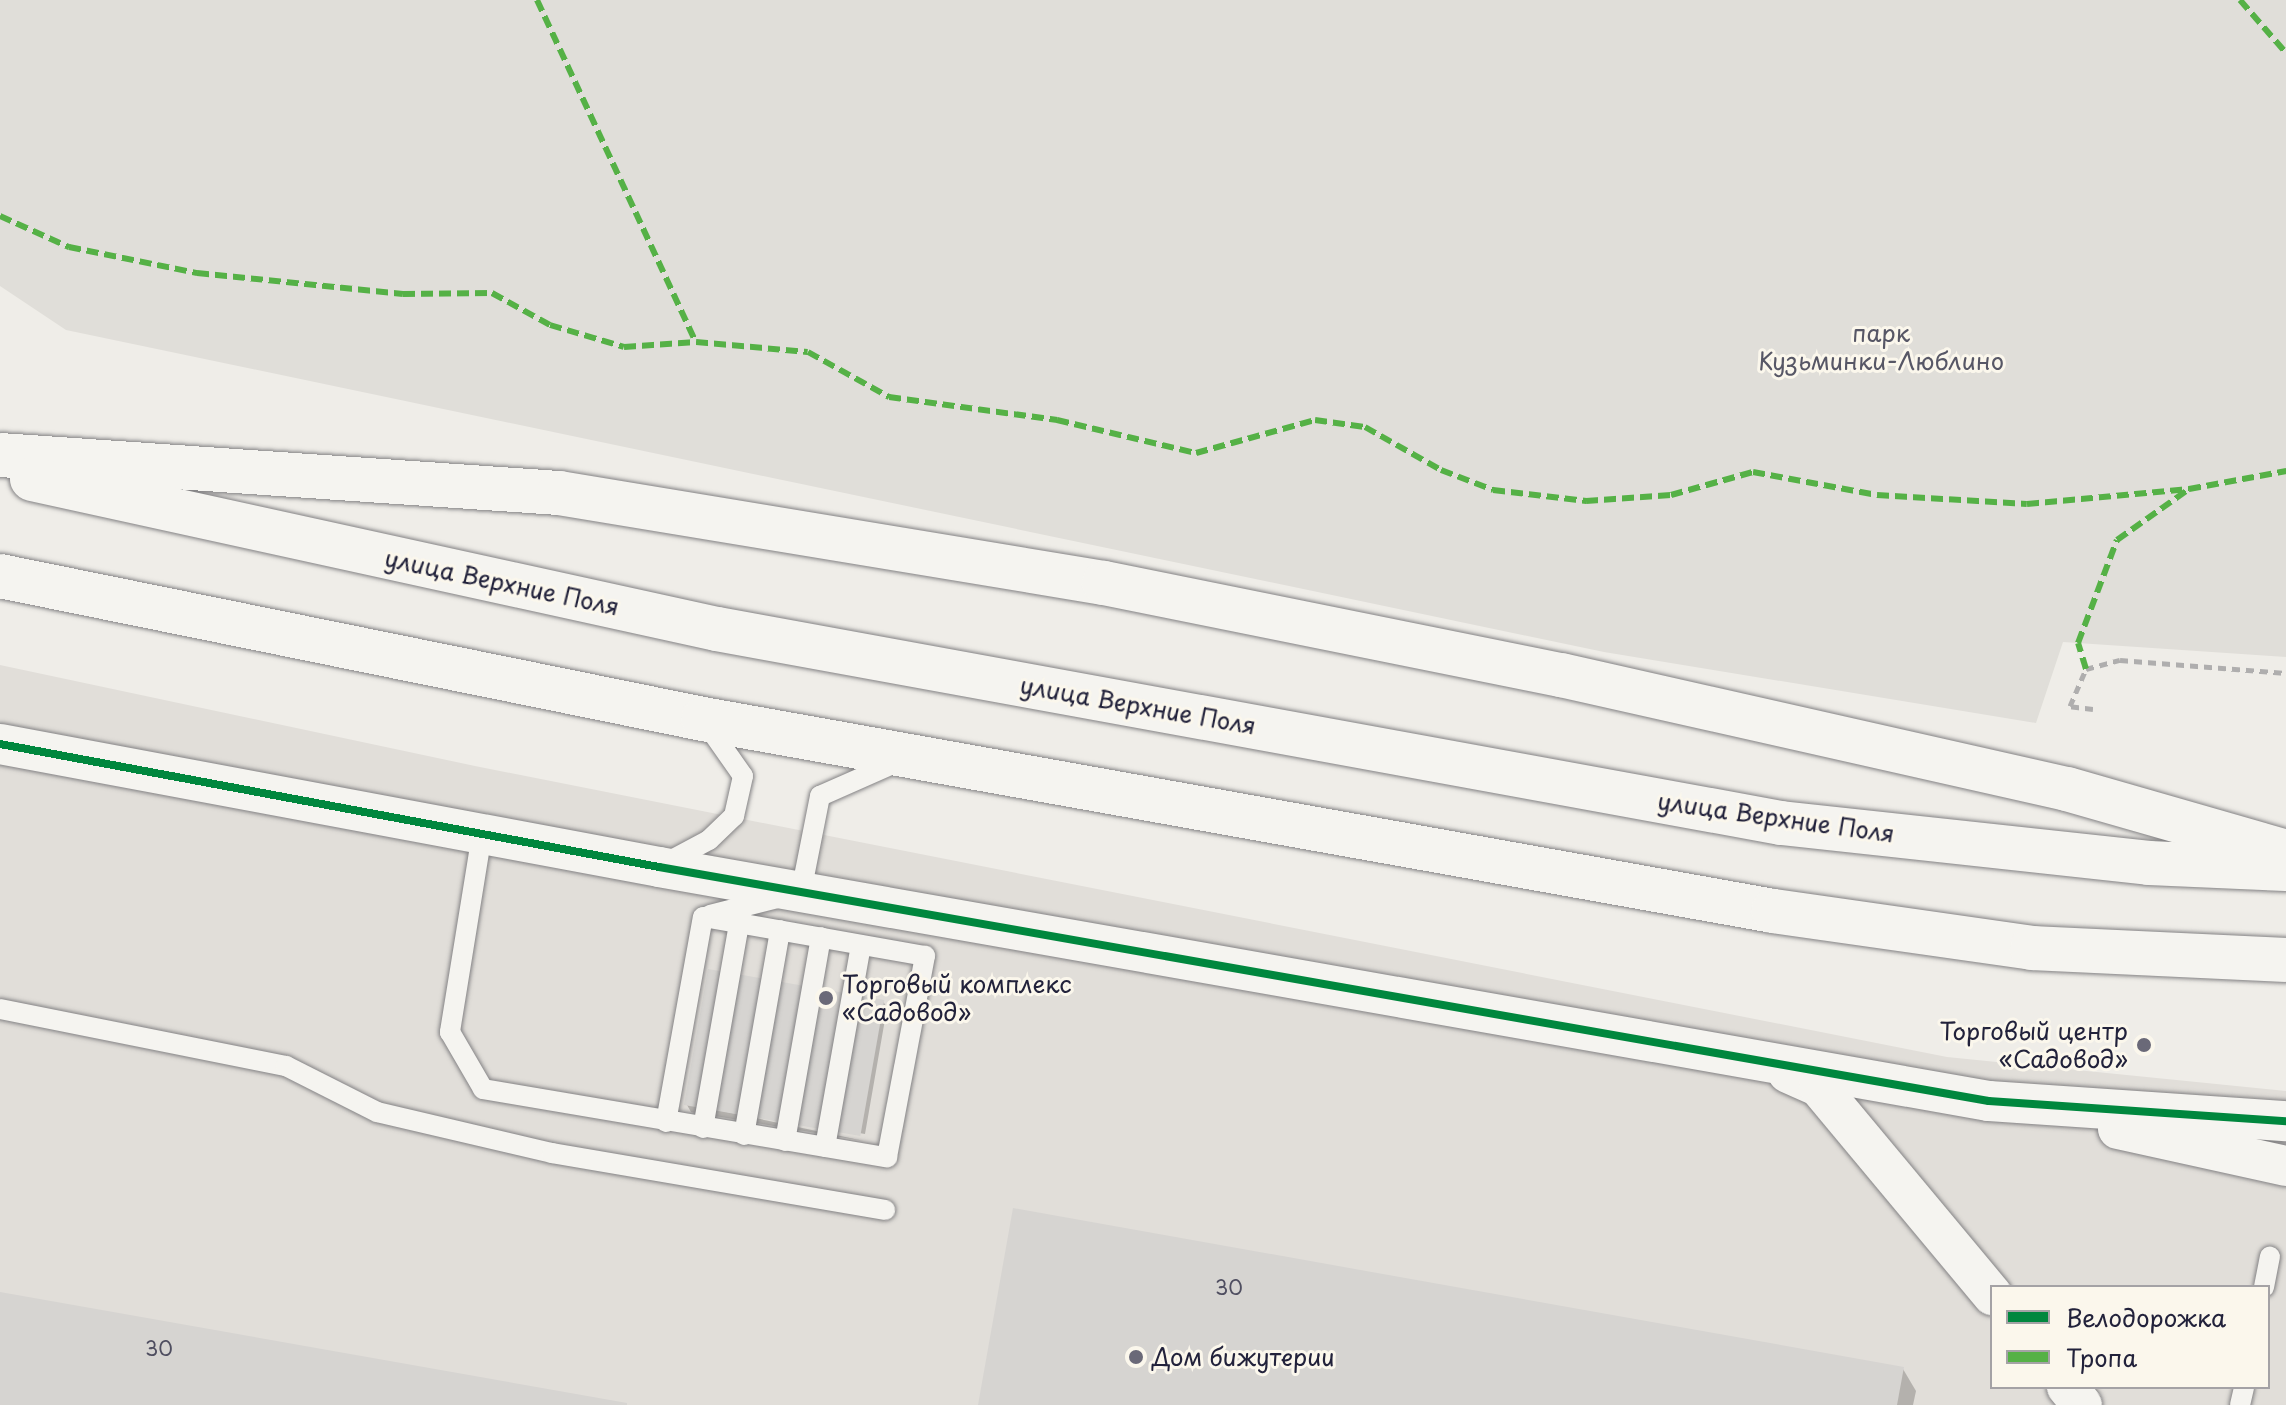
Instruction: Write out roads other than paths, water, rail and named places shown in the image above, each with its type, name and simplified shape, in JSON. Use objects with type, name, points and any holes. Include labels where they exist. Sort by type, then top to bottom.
[{"type":"main road","points":[[0,455],[559,493],[1104,583],[1561,675],[2067,789],[2286,852]]},
{"type":"main road","name":"улица Верхние Поля","points":[[0,472],[717,629],[1781,823],[2149,863],[2286,869]]},
{"type":"main road","points":[[0,576],[703,719],[1773,911],[2032,948],[2286,960]]},
{"type":"street","points":[[0,744],[659,867],[1989,1101],[2286,1166]]},
{"type":"street","points":[[1761,1061],[1819,1087],[1990,1293]]},
{"type":"street","points":[[1989,1101],[2286,1121]]},
{"type":"street","points":[[2069,1389],[2082,1405]]},
{"type":"lane","points":[[659,867],[709,840],[734,816],[743,776],[703,719]]},
{"type":"lane","points":[[703,917],[801,892],[820,796],[908,757]]},
{"type":"lane","points":[[482,834],[450,1032],[483,1089],[887,1157],[925,956],[703,917]]},
{"type":"lane","points":[[666,1122],[703,917]]},
{"type":"lane","points":[[703,1128],[739,923]]},
{"type":"lane","points":[[744,1135],[780,930]]},
{"type":"lane","points":[[785,1141],[821,937]]},
{"type":"lane","points":[[825,1147],[861,945]]},
{"type":"lane","points":[[0,1009],[286,1066],[377,1112],[552,1153],[885,1210]]},
{"type":"lane","points":[[2264,1285],[2270,1257]]},
{"type":"place","name":"Торговый комплекс «Садовод»","points":[[826,998]]},
{"type":"place","name":"Торговый центр «Садовод»","points":[[2144,1045]]},
{"type":"place","name":"Дом бижутерии","points":[[1136,1357]]},
{"type":"park label","name":"парк Кузьминки-Люблино","points":[[1881,347]]}]
